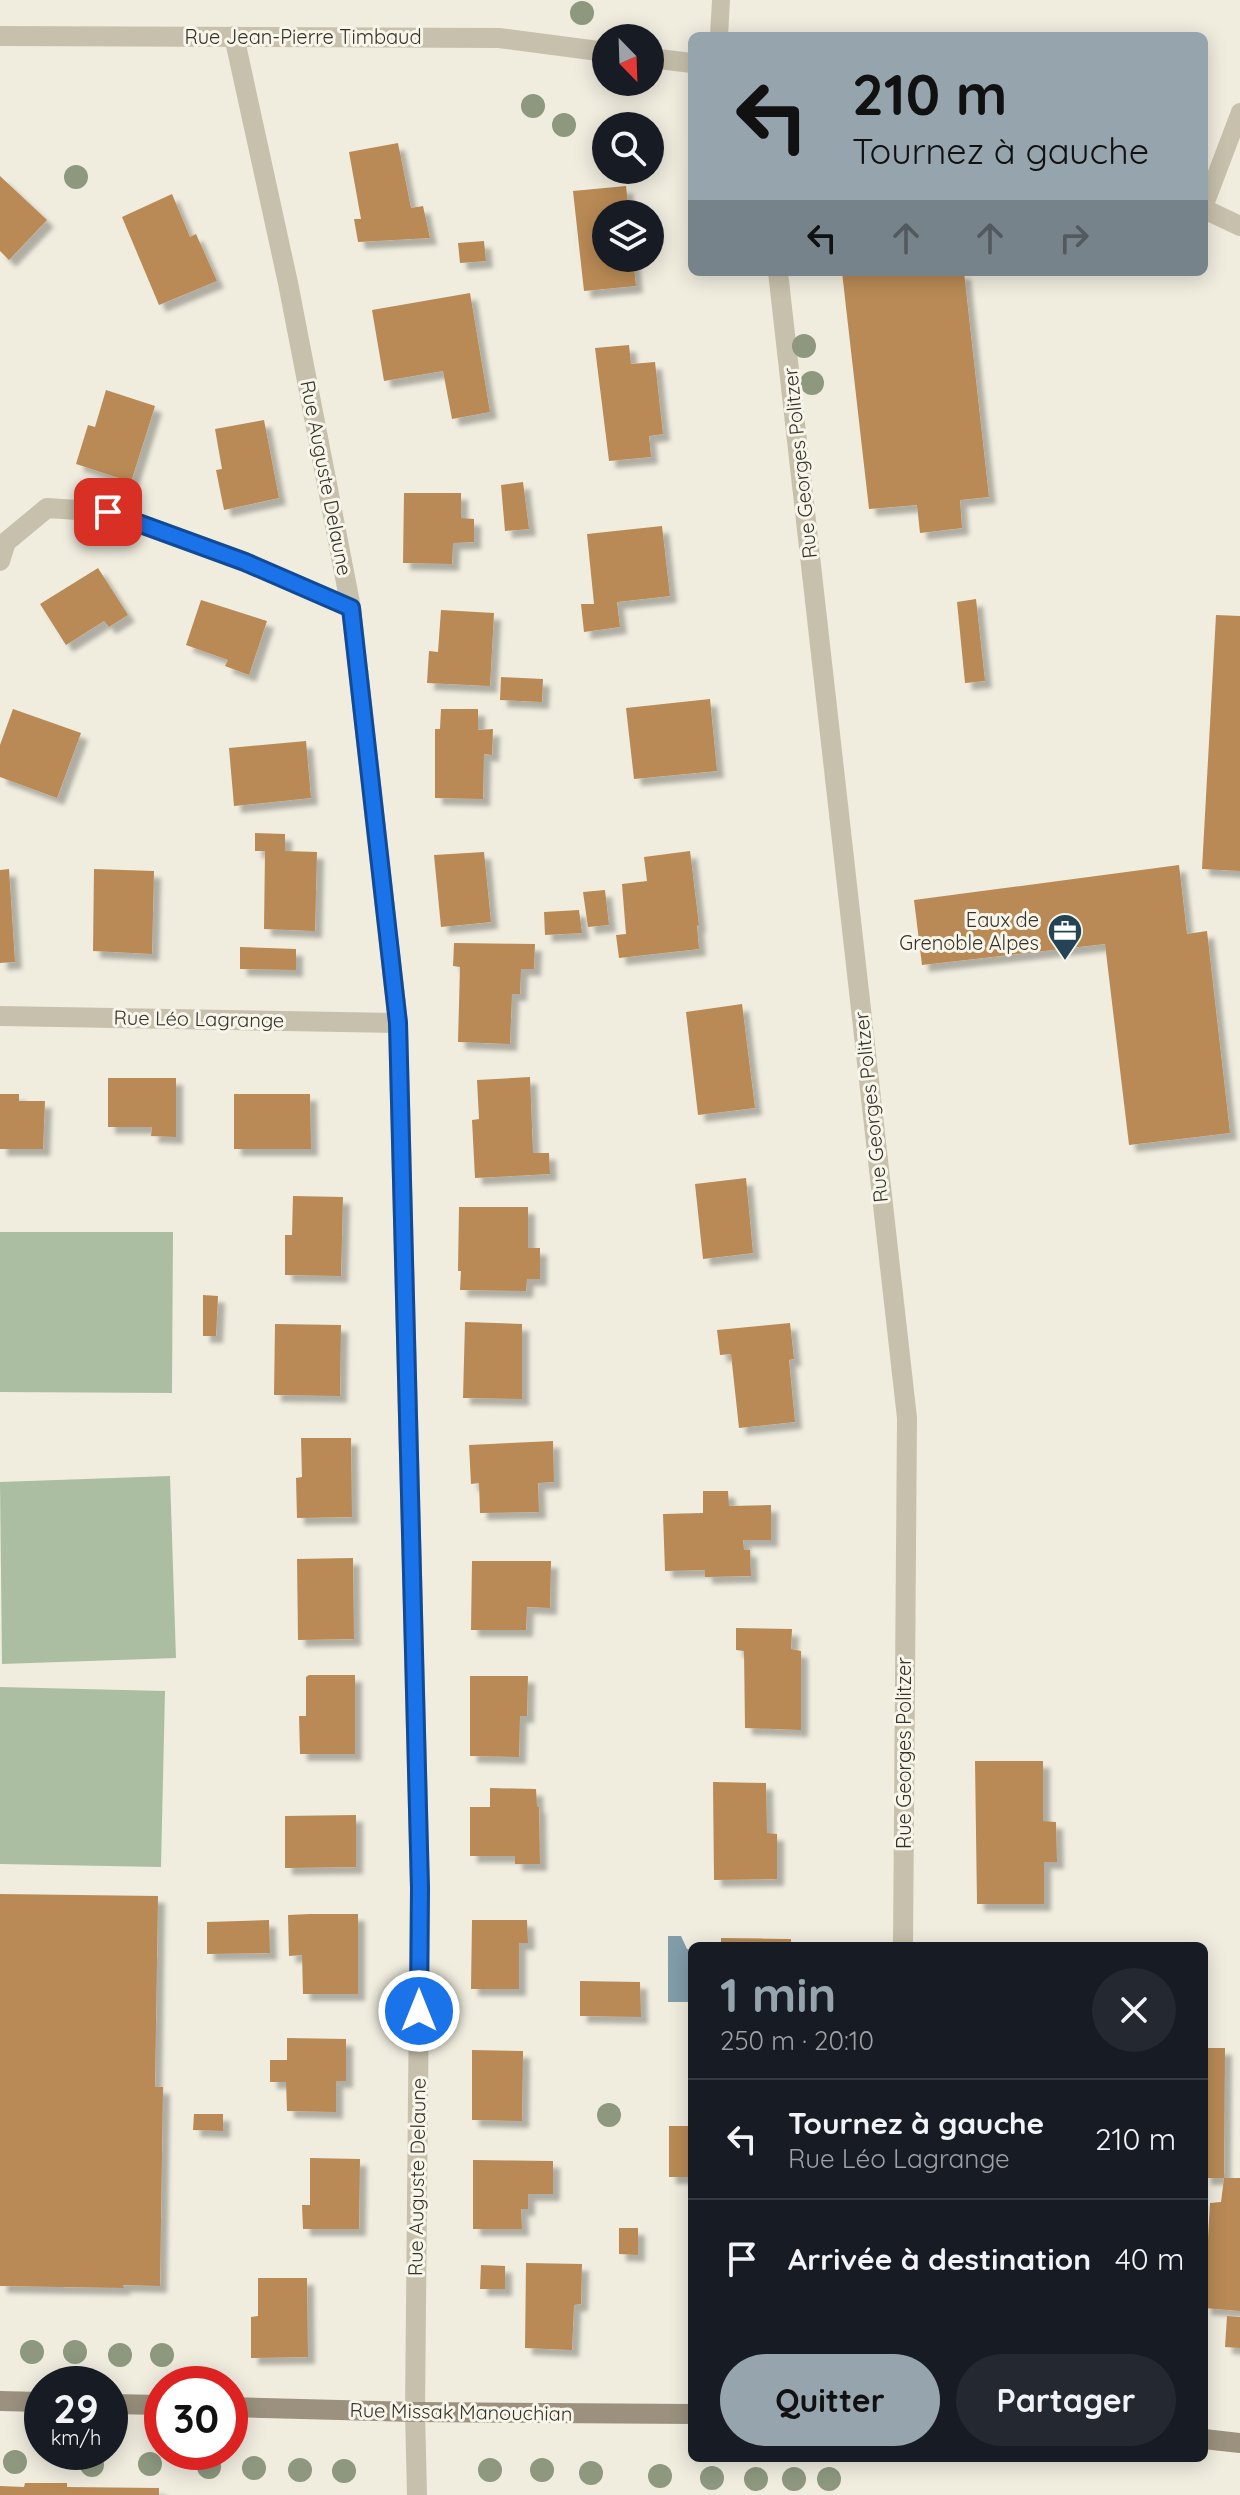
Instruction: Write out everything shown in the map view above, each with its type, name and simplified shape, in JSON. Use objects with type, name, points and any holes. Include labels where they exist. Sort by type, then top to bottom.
[{"type":"street","name":"Rue Jean-Pierre Timbaud","points":[[0,36],[499,38],[592,50]]},
{"type":"street","name":"Rue Auguste Delaune","points":[[234,36],[288,283],[351,608],[398,1023],[420,1888],[415,2412],[417,2495]]},
{"type":"street","points":[[664,60],[688,63]]},
{"type":"street","points":[[1208,210],[1240,226]]},
{"type":"street","name":"Rue Georges Politzer","points":[[778,276],[907,1418],[903,1942]]},
{"type":"street","points":[[0,561],[6,542],[47,508],[108,512],[245,562],[351,608]]},
{"type":"street","name":"Rue Léo Lagrange","points":[[0,1016],[398,1023]]},
{"type":"street","points":[[0,2401],[24,2402]]},
{"type":"street","name":"Rue Missak Manouchian","points":[[248,2407],[688,2414]]},
{"type":"street","points":[[1208,2439],[1240,2443]]},
{"type":"lane","points":[[719,32],[721,0]]},
{"type":"lane","points":[[1208,197],[1240,112]]},
{"type":"green space","points":[[0,1232],[173,1232],[172,1393],[0,1392]]},
{"type":"green space","points":[[170,1476],[176,1658],[2,1664],[0,1482]]},
{"type":"green space","points":[[0,1687],[165,1691],[161,1867],[0,1864]]},
{"type":"water","points":[[668,1936],[681,1936],[688,1949],[688,2002],[668,2002]]},
{"type":"building","points":[[398,143],[411,208],[423,206],[430,238],[358,242],[354,219],[361,219],[349,152]]},
{"type":"building","points":[[0,176],[47,220],[9,260],[0,251]]},
{"type":"building","points":[[626,186],[628,200],[592,200],[592,272],[634,272],[636,286],[584,291],[573,191]]},
{"type":"building","points":[[172,194],[190,237],[196,234],[217,281],[159,305],[122,217]]},
{"type":"building","points":[[484,241],[486,261],[460,263],[458,243]]},
{"type":"building","points":[[842,276],[964,276],[989,497],[960,500],[962,528],[920,533],[917,505],[869,509]]},
{"type":"building","points":[[470,293],[490,412],[452,419],[443,371],[384,381],[372,310]]},
{"type":"building","points":[[629,345],[631,364],[655,362],[663,434],[649,436],[651,457],[609,461],[595,348]]},
{"type":"building","points":[[106,390],[155,406],[131,482],[76,464],[88,425],[95,427]]},
{"type":"building","points":[[264,420],[279,498],[224,510],[216,470],[222,469],[215,429]]},
{"type":"building","points":[[523,482],[529,529],[505,531],[501,485]]},
{"type":"building","points":[[404,493],[461,493],[461,518],[474,519],[474,542],[453,543],[452,564],[403,563]]},
{"type":"building","points":[[662,526],[670,596],[617,602],[620,627],[584,632],[581,604],[594,604],[587,534]]},
{"type":"building","points":[[98,568],[128,615],[109,627],[104,621],[66,645],[40,604]]},
{"type":"building","points":[[976,599],[985,681],[965,683],[957,602]]},
{"type":"building","points":[[201,600],[267,621],[249,675],[225,666],[228,660],[186,645]]},
{"type":"building","points":[[441,610],[494,613],[490,686],[427,683],[429,651],[438,652]]},
{"type":"building","points":[[1216,615],[1240,616],[1240,871],[1202,869]]},
{"type":"building","points":[[501,677],[543,679],[542,702],[500,700]]},
{"type":"building","points":[[710,699],[717,771],[634,779],[626,708]]},
{"type":"building","points":[[13,709],[81,733],[57,798],[0,777],[0,745]]},
{"type":"building","points":[[441,709],[478,709],[478,730],[493,729],[492,755],[484,754],[483,799],[435,798],[435,729],[440,729]]},
{"type":"building","points":[[306,741],[311,798],[234,806],[229,748]]},
{"type":"building","points":[[255,833],[285,834],[285,851],[317,852],[315,931],[264,929],[265,851],[255,851]]},
{"type":"building","points":[[690,851],[699,949],[619,958],[616,935],[626,934],[622,884],[647,881],[644,857]]},
{"type":"building","points":[[484,852],[491,922],[441,927],[434,855]]},
{"type":"building","points":[[1179,865],[1187,934],[1207,931],[1230,1133],[1129,1145],[1105,944],[922,965],[914,900]]},
{"type":"building","points":[[9,869],[15,962],[0,963],[0,870]]},
{"type":"building","points":[[94,869],[154,871],[152,954],[93,951]]},
{"type":"building","points":[[605,890],[609,925],[588,927],[583,892]]},
{"type":"building","points":[[579,910],[582,933],[545,935],[544,912]]},
{"type":"building","points":[[454,943],[535,944],[534,969],[521,969],[520,994],[512,994],[510,1044],[458,1042],[460,967],[453,966]]},
{"type":"building","points":[[240,947],[296,949],[296,970],[240,969]]},
{"type":"building","points":[[742,1004],[755,1108],[698,1115],[686,1012]]},
{"type":"building","points":[[530,1077],[533,1153],[549,1153],[550,1174],[475,1178],[472,1120],[479,1119],[477,1080]]},
{"type":"building","points":[[108,1078],[176,1078],[176,1137],[151,1136],[152,1127],[108,1127]]},
{"type":"building","points":[[0,1094],[19,1094],[19,1101],[45,1101],[43,1149],[0,1149]]},
{"type":"building","points":[[234,1094],[310,1094],[311,1149],[234,1149]]},
{"type":"building","points":[[746,1178],[753,1253],[703,1259],[695,1184]]},
{"type":"building","points":[[293,1196],[343,1197],[341,1276],[285,1275],[285,1235],[292,1235]]},
{"type":"building","points":[[459,1207],[528,1207],[528,1248],[540,1248],[540,1279],[527,1279],[526,1291],[460,1290]]},
{"type":"building","points":[[203,1295],[218,1296],[216,1336],[203,1336]]},
{"type":"building","points":[[465,1322],[522,1324],[522,1399],[463,1398]]},
{"type":"building","points":[[790,1323],[794,1359],[789,1360],[795,1422],[739,1428],[731,1354],[720,1355],[717,1330]]},
{"type":"building","points":[[275,1324],[341,1325],[340,1396],[274,1395]]},
{"type":"building","points":[[301,1438],[351,1438],[352,1517],[297,1518],[296,1478],[302,1477]]},
{"type":"building","points":[[553,1441],[554,1482],[538,1483],[539,1512],[480,1513],[479,1483],[471,1484],[469,1445]]},
{"type":"building","points":[[703,1491],[728,1491],[729,1506],[771,1505],[771,1540],[743,1540],[744,1550],[750,1550],[751,1576],[705,1577],[705,1570],[665,1571],[663,1514],[703,1513]]},
{"type":"building","points":[[353,1558],[354,1639],[298,1640],[297,1559]]},
{"type":"building","points":[[472,1561],[551,1561],[550,1608],[527,1607],[526,1630],[471,1630]]},
{"type":"building","points":[[736,1628],[792,1629],[791,1649],[801,1651],[801,1730],[745,1728],[744,1651],[736,1650]]},
{"type":"building","points":[[355,1675],[355,1754],[300,1754],[299,1716],[306,1716],[306,1677]]},
{"type":"building","points":[[470,1676],[528,1676],[527,1716],[520,1716],[519,1757],[470,1756]]},
{"type":"building","points":[[975,1761],[1043,1761],[1043,1821],[1056,1822],[1057,1862],[1044,1862],[1044,1904],[977,1904]]},
{"type":"building","points":[[713,1782],[766,1783],[767,1833],[777,1834],[777,1879],[714,1880]]},
{"type":"building","points":[[490,1788],[536,1789],[540,1864],[515,1864],[515,1856],[470,1856],[470,1807],[490,1807]]},
{"type":"building","points":[[356,1815],[356,1867],[285,1868],[285,1816]]},
{"type":"building","points":[[0,1894],[158,1896],[155,2087],[163,2087],[160,2286],[0,2286]]},
{"type":"building","points":[[358,1914],[358,1994],[303,1994],[302,1955],[289,1956],[288,1915]]},
{"type":"building","points":[[269,1920],[270,1953],[207,1954],[207,1922]]},
{"type":"building","points":[[472,1920],[527,1920],[528,1943],[519,1943],[519,1989],[471,1989]]},
{"type":"building","points":[[721,1938],[791,1939],[791,1942],[721,1942]]},
{"type":"building","points":[[580,1981],[640,1982],[641,2017],[580,2016]]},
{"type":"building","points":[[287,2038],[346,2039],[346,2081],[336,2081],[336,2112],[287,2111],[286,2082],[270,2082],[270,2060],[287,2060]]},
{"type":"building","points":[[1208,2048],[1225,2048],[1224,2178],[1208,2178]]},
{"type":"building","points":[[472,2050],[523,2051],[522,2121],[472,2120]]},
{"type":"building","points":[[194,2114],[223,2114],[223,2131],[193,2130]]},
{"type":"building","points":[[669,2126],[688,2126],[688,2177],[669,2177]]},
{"type":"building","points":[[310,2158],[360,2159],[359,2229],[303,2229],[302,2205],[310,2205]]},
{"type":"building","points":[[473,2160],[553,2161],[553,2194],[528,2194],[528,2209],[521,2209],[522,2229],[473,2229]]},
{"type":"building","points":[[1224,2178],[1240,2178],[1240,2311],[1208,2308],[1210,2203],[1221,2202]]},
{"type":"building","points":[[619,2228],[638,2228],[638,2255],[619,2254]]},
{"type":"building","points":[[526,2263],[582,2264],[581,2304],[574,2305],[572,2350],[525,2348]]},
{"type":"building","points":[[481,2265],[505,2266],[505,2289],[480,2289]]},
{"type":"building","points":[[258,2278],[307,2278],[308,2357],[251,2358],[251,2317],[258,2316]]},
{"type":"building","points":[[1227,2316],[1240,2317],[1240,2348],[1225,2347]]},
{"type":"building","points":[[25,2483],[67,2483],[67,2487],[159,2488],[159,2495],[0,2495],[0,2486],[24,2487]]},
{"type":"place","name":"Eaux de Grenoble Alpes","points":[[1065,962]]},
{"type":"route","points":[[108,512],[245,562],[351,608],[398,1023],[420,1888],[419,2011]]}]
